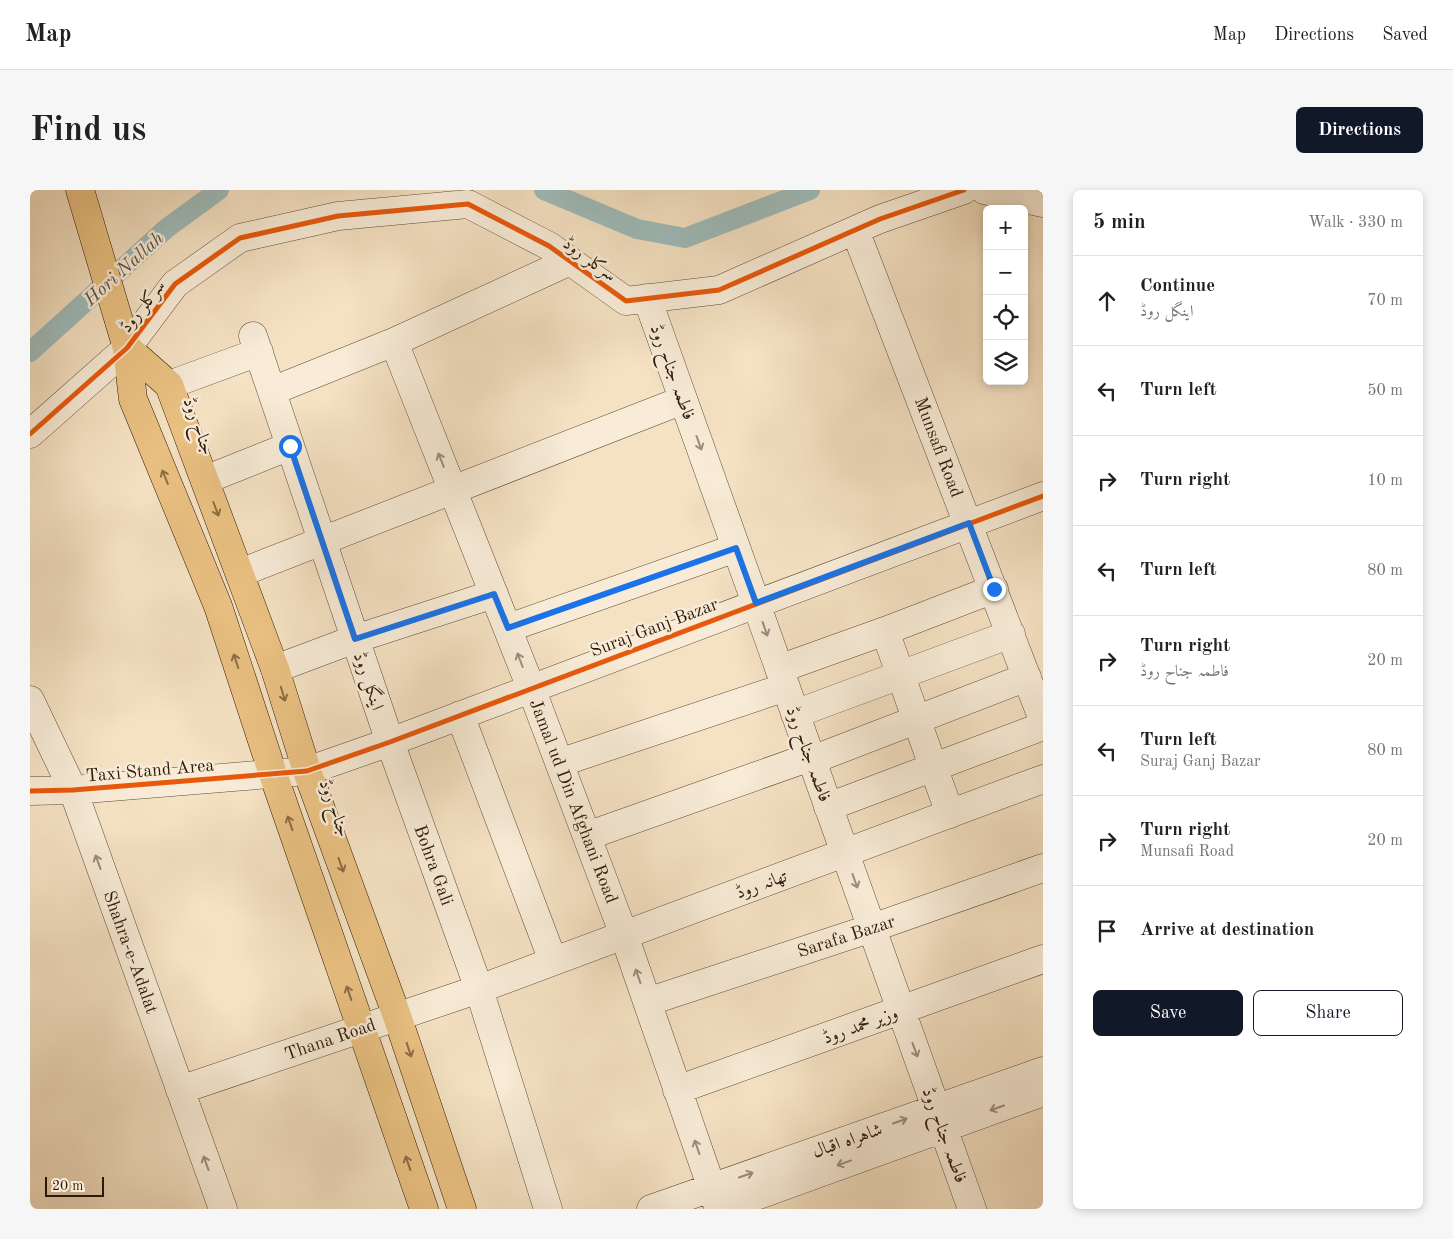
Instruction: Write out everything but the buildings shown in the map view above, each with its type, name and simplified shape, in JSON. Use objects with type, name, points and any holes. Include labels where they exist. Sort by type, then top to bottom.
[{"type":"main road","points":[[80,190],[127,348],[133,399],[218,606],[273,774],[424,1209]]},
{"type":"main road","name":"جناح روڈ","points":[[127,348],[169,384],[275,669],[307,771],[398,1016],[462,1209]]},
{"type":"street","name":"سرکلر روڈ","points":[[30,434],[127,348],[175,284],[240,238],[338,216],[468,204],[549,246],[626,301],[719,290],[880,219],[964,190]]},
{"type":"street","points":[[984,190],[1043,203]]},
{"type":"street","name":"Munsafi Road","points":[[856,230],[1043,720]]},
{"type":"street","points":[[272,391],[394,342],[570,261]]},
{"type":"street","name":"فاطمہ جناح روڈ","points":[[647,298],[972,1209]]},
{"type":"street","name":"Jamal ud Din Afghani Road","points":[[394,342],[508,628],[587,836],[624,935],[717,1202]]},
{"type":"street","name":"اینگل روڈ","points":[[169,384],[256,344],[390,742]]},
{"type":"street","points":[[240,573],[683,400]]},
{"type":"street","points":[[205,480],[290,446]]},
{"type":"street","name":"Suraj Ganj Bazar","points":[[273,774],[307,771],[390,742],[1043,496]]},
{"type":"street","points":[[508,628],[736,548]]},
{"type":"street","points":[[559,763],[782,678],[885,631],[994,589]]},
{"type":"street","points":[[275,669],[355,639],[494,594]]},
{"type":"street","points":[[885,631],[950,814]]},
{"type":"street","points":[[795,714],[1011,634]]},
{"type":"street","points":[[587,836],[811,759],[1027,677]]},
{"type":"street","name":"Shahra-e-Adalat","points":[[30,700],[72,790],[223,1209]]},
{"type":"street","points":[[460,715],[554,961]]},
{"type":"street","points":[[828,807],[1043,726]]},
{"type":"street","name":"Bohra Gali","points":[[390,742],[479,988],[548,1209]]},
{"type":"street","name":"Taxi Stand Area","points":[[30,790],[72,790],[273,774]]},
{"type":"street","name":"تھانہ روڈ","points":[[479,988],[1043,780]]},
{"type":"street","name":"Sarafa Bazar","points":[[647,1002],[872,928],[1043,868]]},
{"type":"street","name":"وزیر محمد روڈ","points":[[677,1090],[1043,959]]},
{"type":"street","name":"Thana Road","points":[[180,1090],[479,988]]},
{"type":"street","name":"شاہراہ اقبال","points":[[651,1209],[717,1202],[939,1118],[1043,1071]]},
{"type":"street","name":"شاہراہ اقبال","points":[[939,1118],[1043,1092]]},
{"type":"waterway","name":"Hori Nallah","points":[[30,352],[167,228],[219,190]]},
{"type":"waterway","name":"Hori Nallah","points":[[544,190],[637,229],[685,238],[810,190]]},
{"type":"cycle path","points":[[30,434],[127,348],[175,284],[240,238],[338,216],[468,204],[549,246],[626,301],[719,290],[880,219],[964,190]]},
{"type":"cycle path","points":[[30,791],[73,790],[307,771],[390,742],[1043,496]]},
{"type":"route","points":[[290,446],[355,639],[494,594],[508,628],[736,548],[756,603],[969,523],[994,589]]}]
